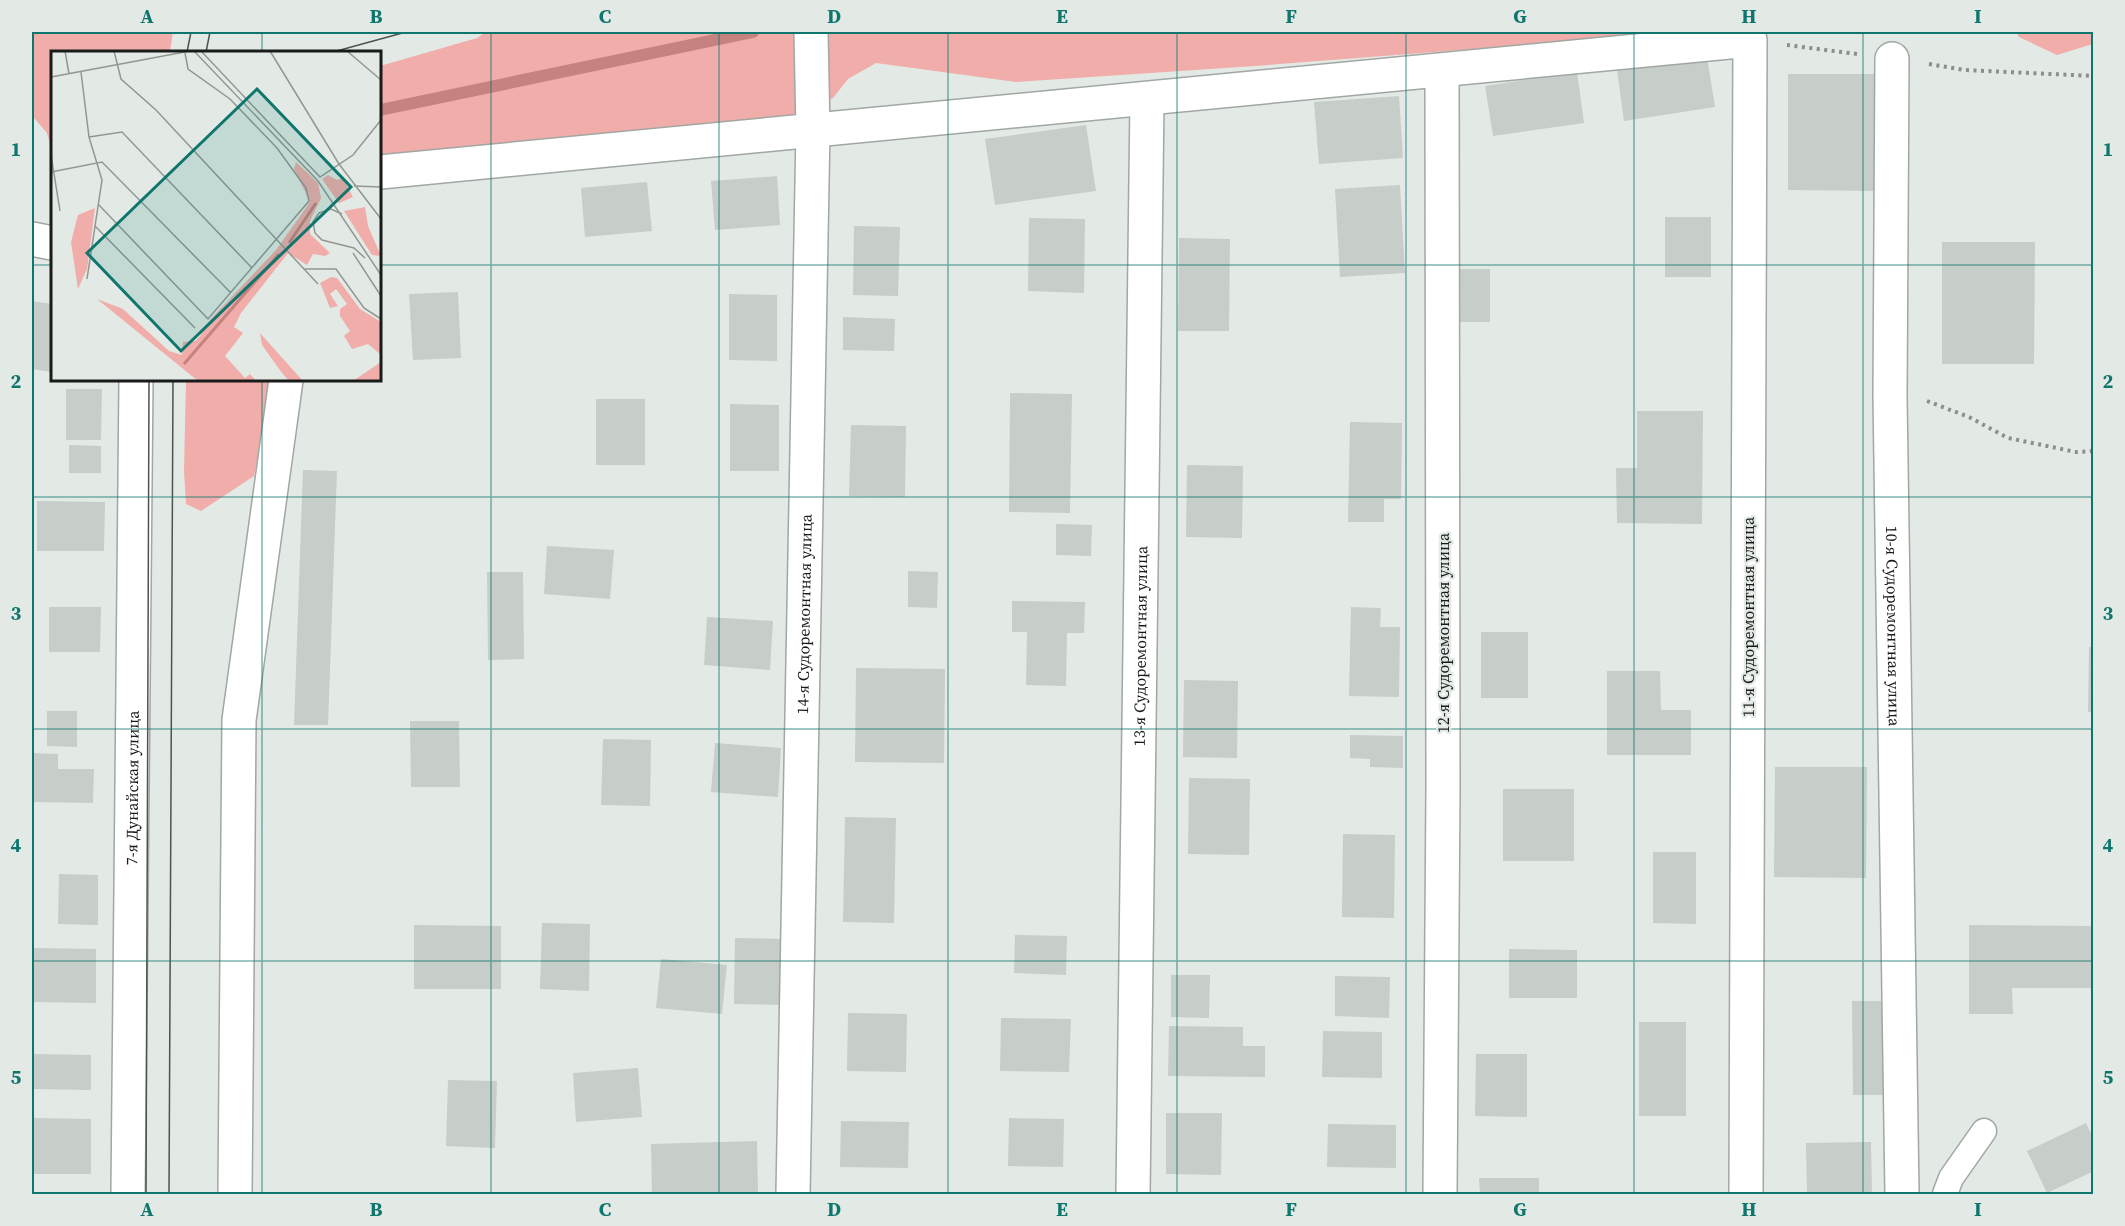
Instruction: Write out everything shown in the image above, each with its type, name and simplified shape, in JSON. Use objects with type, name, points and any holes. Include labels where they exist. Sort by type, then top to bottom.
[{"type":"street","name":"14-я Судоремонтная улица","points":[[793,1194],[813,130],[811,32]]},
{"type":"street","name":"11-я Судоремонтная улица","points":[[1442,71],[1750,40],[1746,1194]]},
{"type":"street","name":"10-я Судоремонтная улица","points":[[1892,59],[1890,396],[1902,1194]]},
{"type":"street","points":[[381,172],[1442,71]]},
{"type":"street","name":"12-я Судоремонтная улица","points":[[1440,1194],[1443,801],[1442,71]]},
{"type":"street","name":"13-я Судоремонтная улица","points":[[1133,1194],[1147,100]]},
{"type":"street","points":[[32,239],[51,243]]},
{"type":"street","name":"7-я Дунайская улица","points":[[128,1194],[136,381]]},
{"type":"street","points":[[235,1194],[239,720],[286,381]]},
{"type":"lane","points":[[1945,1194],[1951,1178],[1984,1131]]},
{"type":"path","points":[[1890,396],[1931,402],[1969,417],[2008,438],[2076,452],[2094,452]]},
{"type":"shaded area","points":[[32,32],[173,32],[170,51],[51,51],[51,147],[47,133],[34,118],[32,122]]},
{"type":"shaded area","points":[[486,32],[1694,32],[1016,82],[876,63],[848,79],[833,98],[792,116],[381,163],[381,66],[477,38]]},
{"type":"shaded area","points":[[2016,32],[2093,32],[2093,44],[2057,55],[2019,37]]},
{"type":"shaded area","points":[[186,381],[273,381],[254,476],[201,511],[186,504],[184,471]]},
{"type":"building","points":[[1707,57],[1715,107],[1624,121],[1617,70]]},
{"type":"building","points":[[1577,72],[1584,123],[1493,136],[1485,86]]},
{"type":"building","points":[[1788,74],[1880,74],[1879,191],[1788,190]]},
{"type":"building","points":[[1399,96],[1403,158],[1319,164],[1314,102]]},
{"type":"building","points":[[1086,125],[1096,191],[995,205],[985,139]]},
{"type":"building","points":[[777,176],[780,225],[715,230],[711,181]]},
{"type":"building","points":[[647,182],[652,231],[585,237],[581,188]]},
{"type":"building","points":[[1400,185],[1405,273],[1340,277],[1335,189]]},
{"type":"building","points":[[1665,217],[1711,217],[1711,277],[1665,277]]},
{"type":"building","points":[[1029,218],[1085,219],[1084,293],[1028,291]]},
{"type":"building","points":[[854,226],[900,227],[898,296],[853,295]]},
{"type":"building","points":[[1179,238],[1230,239],[1229,331],[1178,331]]},
{"type":"building","points":[[1942,242],[2035,242],[2034,364],[1942,364]]},
{"type":"building","points":[[1460,269],[1490,269],[1490,322],[1460,322]]},
{"type":"building","points":[[458,292],[461,358],[413,360],[409,294]]},
{"type":"building","points":[[729,294],[777,295],[777,361],[729,360]]},
{"type":"building","points":[[32,301],[51,304],[51,372],[32,369]]},
{"type":"building","points":[[843,317],[895,319],[894,351],[843,350]]},
{"type":"building","points":[[66,389],[102,389],[101,440],[66,440]]},
{"type":"building","points":[[1010,393],[1072,394],[1070,513],[1009,512]]},
{"type":"building","points":[[596,399],[645,399],[645,465],[596,465]]},
{"type":"building","points":[[730,404],[779,405],[779,471],[730,471]]},
{"type":"building","points":[[1637,411],[1703,411],[1702,524],[1617,523],[1616,468],[1637,468]]},
{"type":"building","points":[[1350,422],[1402,423],[1401,499],[1384,499],[1384,522],[1348,522]]},
{"type":"building","points":[[851,425],[906,426],[905,497],[849,496]]},
{"type":"building","points":[[69,445],[101,446],[101,473],[69,473]]},
{"type":"building","points":[[1187,465],[1243,466],[1242,538],[1186,537]]},
{"type":"building","points":[[303,470],[337,471],[328,725],[294,725]]},
{"type":"building","points":[[37,501],[105,502],[104,551],[37,551]]},
{"type":"building","points":[[1056,524],[1092,525],[1091,556],[1056,555]]},
{"type":"building","points":[[547,546],[614,550],[610,599],[544,594]]},
{"type":"building","points":[[908,571],[938,572],[937,608],[908,607]]},
{"type":"building","points":[[487,572],[523,572],[524,659],[488,660]]},
{"type":"building","points":[[1012,601],[1085,602],[1084,633],[1067,633],[1066,686],[1026,685],[1027,632],[1012,632]]},
{"type":"building","points":[[49,607],[101,607],[100,652],[49,652]]},
{"type":"building","points":[[1351,607],[1381,608],[1380,627],[1400,627],[1399,697],[1349,696]]},
{"type":"building","points":[[707,617],[773,621],[770,670],[704,665]]},
{"type":"building","points":[[1481,632],[1528,632],[1528,698],[1481,698]]},
{"type":"building","points":[[2089,647],[2094,647],[2094,712],[2088,712]]},
{"type":"building","points":[[856,668],[945,669],[944,763],[855,762]]},
{"type":"building","points":[[1607,671],[1660,671],[1661,710],[1691,710],[1691,755],[1607,755]]},
{"type":"building","points":[[1184,680],[1238,681],[1237,758],[1183,757]]},
{"type":"building","points":[[47,711],[77,711],[77,747],[47,746]]},
{"type":"building","points":[[410,721],[459,721],[460,787],[411,787]]},
{"type":"building","points":[[1350,735],[1403,736],[1403,768],[1370,767],[1370,759],[1350,758]]},
{"type":"building","points":[[603,739],[651,740],[650,806],[601,805]]},
{"type":"building","points":[[715,743],[781,748],[778,797],[711,792]]},
{"type":"building","points":[[32,753],[58,754],[58,769],[94,769],[93,803],[32,802]]},
{"type":"building","points":[[1775,767],[1867,767],[1866,878],[1774,877]]},
{"type":"building","points":[[1189,778],[1250,779],[1249,855],[1188,854]]},
{"type":"building","points":[[1503,789],[1574,789],[1574,861],[1503,861]]},
{"type":"building","points":[[845,817],[896,818],[894,923],[843,922]]},
{"type":"building","points":[[1343,834],[1395,835],[1394,918],[1342,917]]},
{"type":"building","points":[[1653,852],[1696,852],[1696,924],[1653,923]]},
{"type":"building","points":[[59,874],[98,875],[98,925],[58,924]]},
{"type":"building","points":[[542,923],[590,924],[589,991],[540,989]]},
{"type":"building","points":[[414,925],[501,926],[501,989],[414,989]]},
{"type":"building","points":[[1969,925],[2094,926],[2094,988],[2012,988],[2013,1014],[1969,1014]]},
{"type":"building","points":[[1015,935],[1067,936],[1066,975],[1014,973]]},
{"type":"building","points":[[735,938],[784,939],[783,1005],[734,1004]]},
{"type":"building","points":[[32,948],[96,949],[96,1003],[32,1002]]},
{"type":"building","points":[[1509,949],[1577,950],[1577,998],[1509,998]]},
{"type":"building","points":[[661,959],[727,965],[722,1014],[656,1008]]},
{"type":"building","points":[[1171,975],[1210,975],[1209,1018],[1171,1017]]},
{"type":"building","points":[[1335,976],[1390,977],[1389,1018],[1335,1016]]},
{"type":"building","points":[[1852,1001],[1884,1001],[1885,1095],[1853,1095]]},
{"type":"building","points":[[848,1013],[907,1014],[906,1072],[847,1071]]},
{"type":"building","points":[[1001,1018],[1071,1019],[1069,1072],[1000,1071]]},
{"type":"building","points":[[1639,1022],[1686,1022],[1686,1116],[1639,1116]]},
{"type":"building","points":[[1169,1026],[1243,1027],[1243,1046],[1265,1046],[1265,1077],[1168,1076]]},
{"type":"building","points":[[1323,1031],[1382,1032],[1382,1078],[1322,1077]]},
{"type":"building","points":[[32,1054],[91,1055],[91,1090],[32,1089]]},
{"type":"building","points":[[1476,1054],[1527,1054],[1527,1117],[1475,1116]]},
{"type":"building","points":[[638,1068],[642,1117],[576,1122],[573,1073]]},
{"type":"building","points":[[448,1080],[497,1081],[495,1148],[446,1146]]},
{"type":"building","points":[[1166,1113],[1222,1113],[1221,1175],[1166,1174]]},
{"type":"building","points":[[32,1118],[91,1119],[91,1174],[32,1174]]},
{"type":"building","points":[[1009,1118],[1064,1119],[1063,1167],[1008,1166]]},
{"type":"building","points":[[841,1121],[909,1122],[908,1168],[840,1167]]},
{"type":"building","points":[[2086,1123],[2094,1140],[2094,1171],[2047,1193],[2027,1151]]},
{"type":"building","points":[[1328,1124],[1396,1125],[1396,1168],[1327,1167]]},
{"type":"building","points":[[757,1141],[758,1194],[652,1194],[651,1144]]},
{"type":"building","points":[[1871,1142],[1872,1194],[1807,1194],[1806,1143]]},
{"type":"building","points":[[1479,1178],[1539,1178],[1539,1194],[1480,1194]]},
{"type":"waterway","points":[[381,110],[753,32]]},
{"type":"tram line","points":[[187,51],[191,32]]},
{"type":"tram line","points":[[206,51],[210,32]]},
{"type":"tram line","points":[[337,51],[406,32]]},
{"type":"tram line","points":[[146,1194],[149,381]]},
{"type":"tram line","points":[[169,1194],[173,381]]}]
